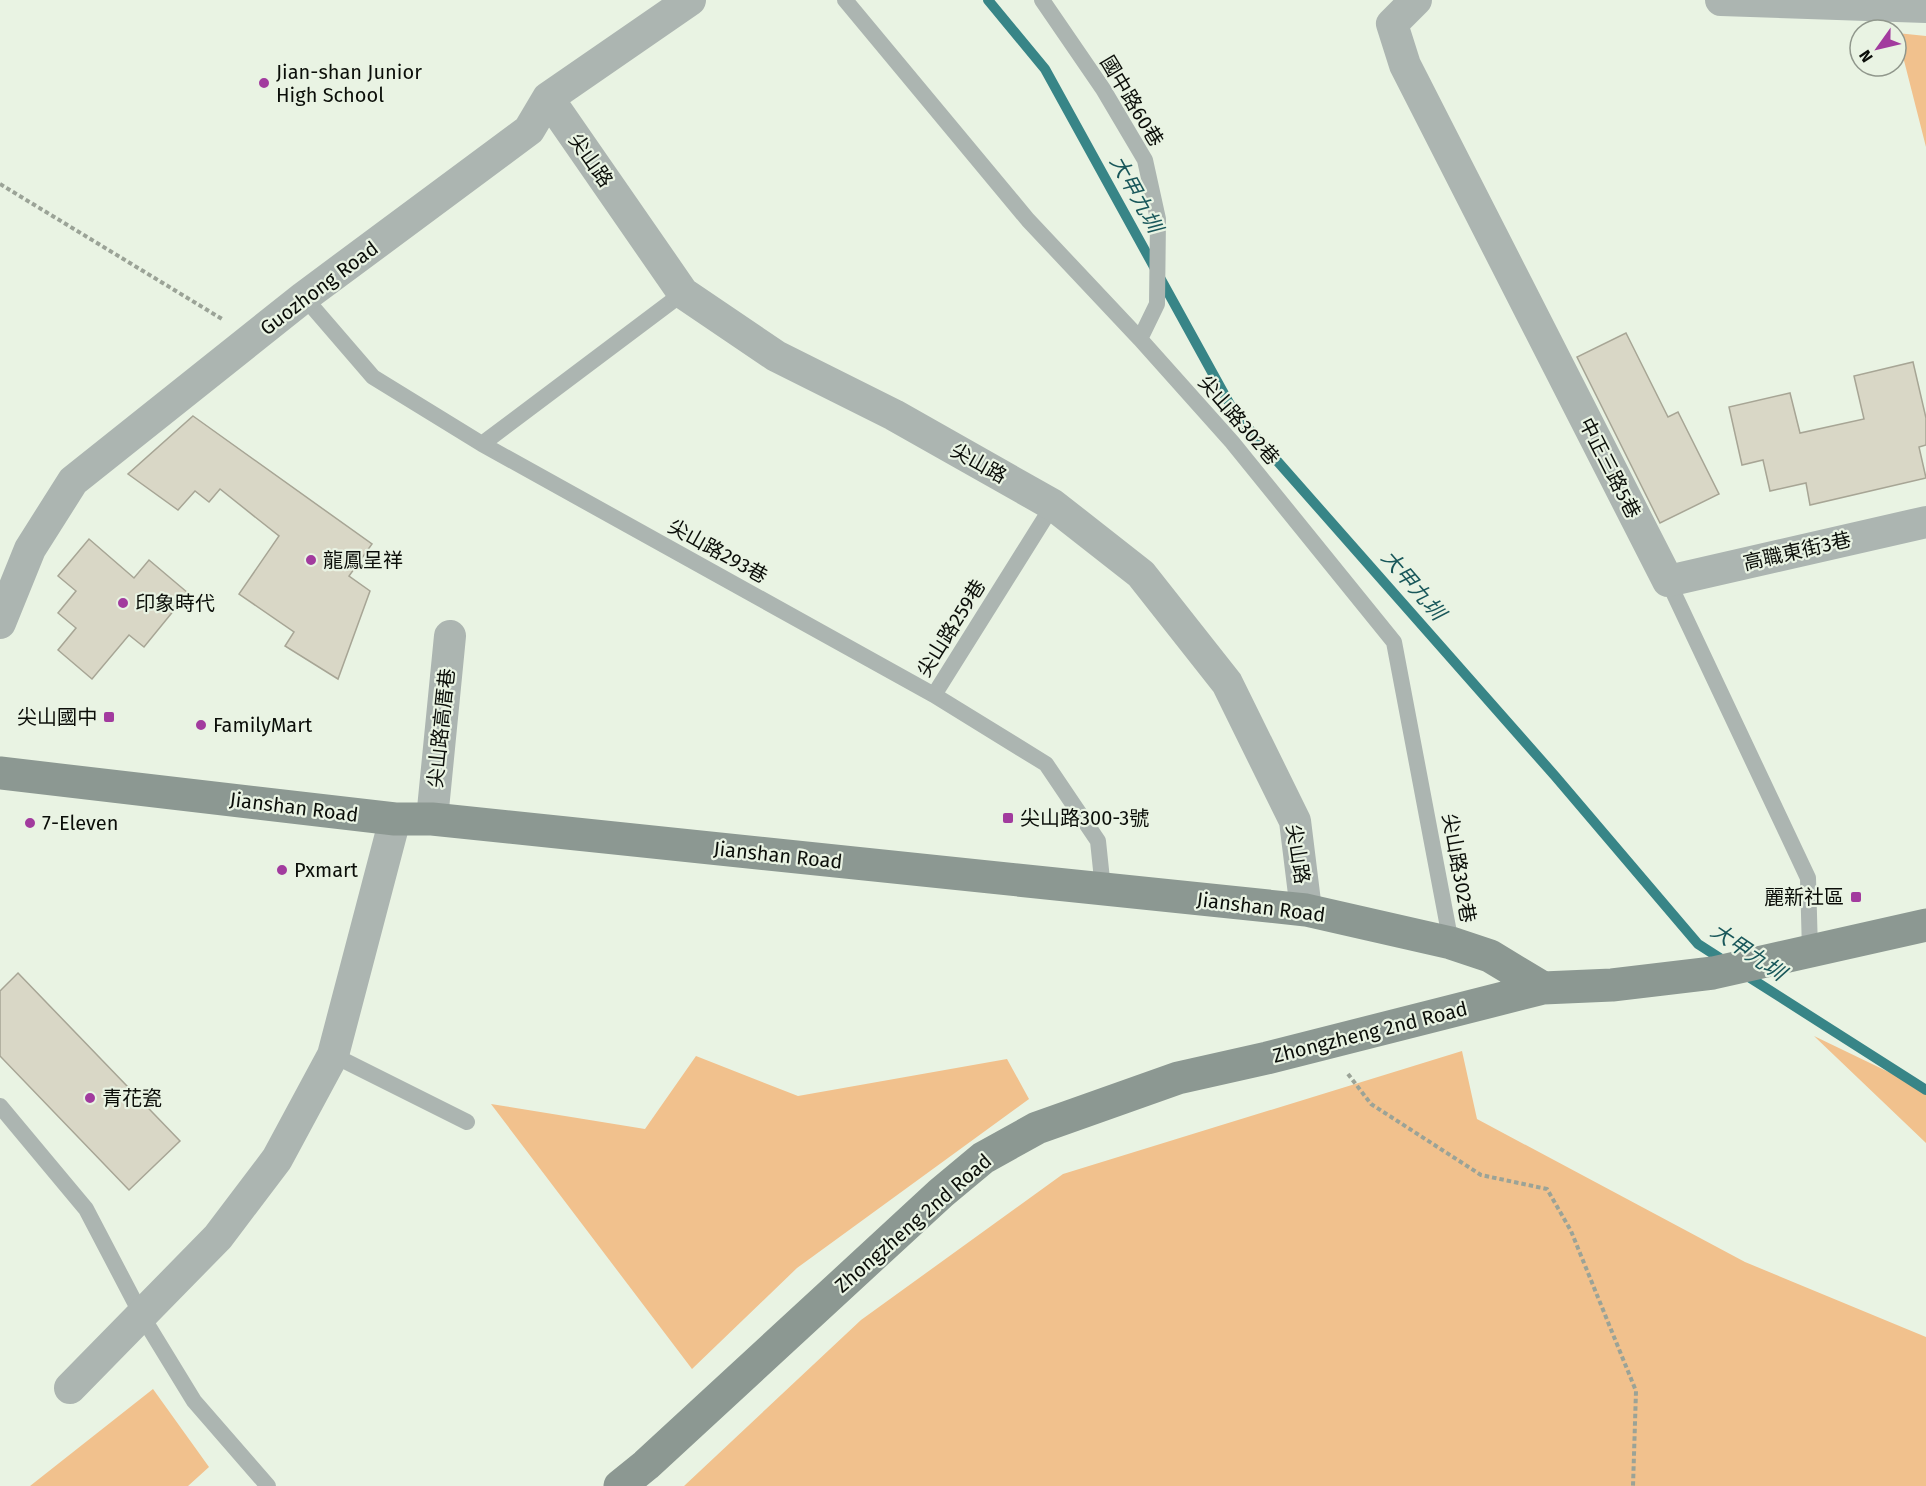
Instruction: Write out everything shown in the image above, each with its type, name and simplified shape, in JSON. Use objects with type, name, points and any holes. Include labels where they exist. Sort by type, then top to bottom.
[{"type":"street","name":"Guozhong Road","points":[[0,623],[30,549],[73,481],[304,297],[529,130],[548,98],[690,0]]},
{"type":"street","name":"中正三路5巷","points":[[1416,0],[1392,24],[1405,65],[1668,581]]},
{"type":"street","points":[[1721,0],[1926,7]]},
{"type":"street","name":"尖山路","points":[[548,98],[683,293],[776,356],[894,415],[1053,505],[1141,574],[1227,683],[1294,821],[1306,910]]},
{"type":"street","name":"高職東街3巷","points":[[1668,581],[1926,522]]},
{"type":"street","name":"尖山路高厝巷","points":[[432,819],[450,636]]},
{"type":"street","name":"Jianshan Road","points":[[0,773],[395,819],[432,819],[1306,910],[1451,943],[1490,956],[1543,988]]},
{"type":"street","points":[[70,1388],[218,1237],[277,1159],[333,1055],[395,819]]},
{"type":"street","name":"Zhongzheng 2nd Road","points":[[620,1486],[983,1158],[1037,1128],[1178,1078],[1543,988],[1612,985],[1720,971],[1926,925]]},
{"type":"lane","name":"尖山路302巷","points":[[845,0],[1028,220],[1140,339],[1232,442],[1394,642],[1451,943]]},
{"type":"lane","name":"國中路60巷","points":[[1042,0],[1103,89],[1145,160],[1158,219],[1157,304],[1140,339]]},
{"type":"lane","points":[[482,444],[683,293]]},
{"type":"lane","name":"尖山路293巷","points":[[304,297],[373,377],[482,444],[934,695]]},
{"type":"lane","name":"尖山路259巷","points":[[1053,505],[934,695],[1046,764],[1098,841],[1103,889]]},
{"type":"lane","name":"中正三路5巷","points":[[1668,581],[1808,878],[1810,951]]},
{"type":"lane","points":[[333,1055],[467,1122]]},
{"type":"lane","points":[[0,1106],[86,1209],[142,1316],[194,1401],[267,1486]]},
{"type":"path","points":[[0,184],[253,338]]},
{"type":"path","points":[[1328,1042],[1345,1071],[1371,1104],[1416,1135],[1480,1175],[1547,1189],[1571,1231],[1636,1391],[1633,1486]]},
{"type":"shaded area","points":[[1908,34],[1926,36],[1926,147],[1908,76]]},
{"type":"shaded area","points":[[1814,1036],[1926,1090],[1926,1143]]},
{"type":"shaded area","points":[[1462,1051],[1477,1119],[1745,1262],[1926,1337],[1926,1486],[684,1486],[861,1320],[1063,1174]]},
{"type":"shaded area","points":[[696,1056],[798,1096],[1007,1059],[1029,1099],[797,1268],[692,1369],[491,1104],[645,1129]]},
{"type":"shaded area","points":[[153,1389],[209,1467],[188,1486],[30,1486]]},
{"type":"building","points":[[1626,333],[1668,417],[1678,412],[1719,494],[1660,523],[1577,357]]},
{"type":"building","points":[[1913,362],[1926,418],[1926,445],[1919,447],[1926,478],[1810,505],[1806,483],[1770,491],[1763,460],[1742,465],[1729,407],[1790,393],[1800,433],[1864,419],[1854,376]]},
{"type":"building","name":"龍鳳呈祥","points":[[193,416],[372,544],[349,576],[370,591],[338,679],[285,646],[294,632],[239,594],[279,536],[220,489],[209,502],[195,491],[178,510],[128,474]]},
{"type":"building","name":"印象時代","points":[[89,539],[134,578],[149,560],[188,593],[144,647],[129,635],[92,679],[58,650],[76,628],[58,613],[76,591],[58,576]]},
{"type":"building","name":"青花瓷","points":[[18,973],[180,1141],[129,1190],[0,1056],[0,991]]},
{"type":"waterway","name":"大甲九圳","points":[[988,0],[1045,69],[1234,412],[1555,776],[1698,944],[1726,962]]},
{"type":"waterway","name":"大甲九圳","points":[[1744,974],[1926,1090]]},
{"type":"place","name":"Jian-shan Junior High School","points":[[264,83]]},
{"type":"place","name":"龍鳳呈祥","points":[[311,560]]},
{"type":"place","name":"印象時代","points":[[123,603]]},
{"type":"place","name":"尖山國中","points":[[109,717]]},
{"type":"place","name":"FamilyMart","points":[[201,725]]},
{"type":"place","name":"尖山路300-3號","points":[[1008,818]]},
{"type":"place","name":"7-Eleven","points":[[30,823]]},
{"type":"place","name":"Pxmart","points":[[282,870]]},
{"type":"place","name":"麗新社區","points":[[1856,897]]},
{"type":"place","name":"青花瓷","points":[[90,1098]]}]
